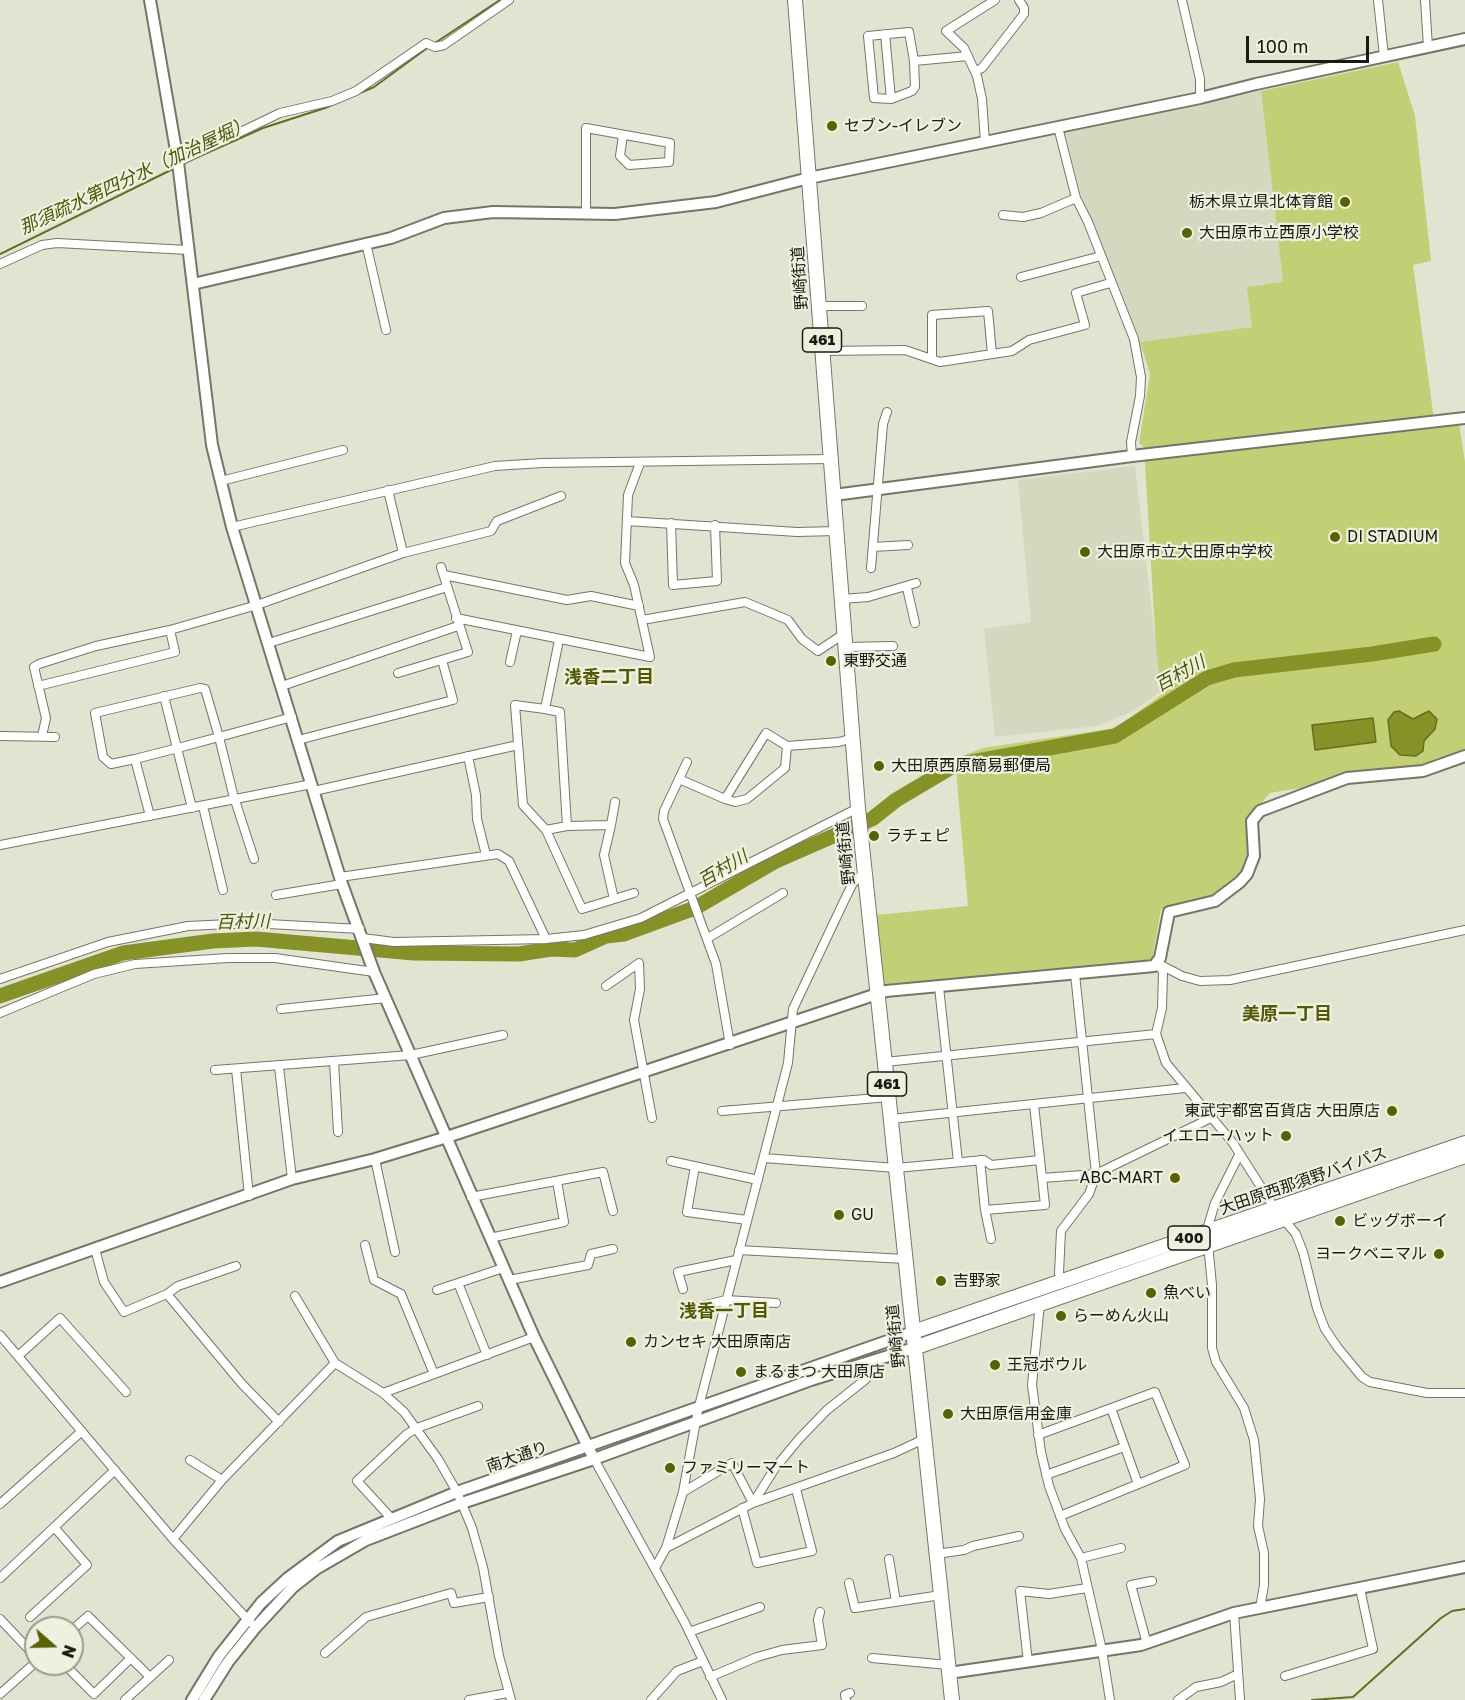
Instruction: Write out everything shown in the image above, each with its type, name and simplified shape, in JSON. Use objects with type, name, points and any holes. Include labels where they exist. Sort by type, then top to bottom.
[{"type":"highway","name":"野崎街道","points":[[795,0],[858,812],[952,1700]]},
{"type":"highway","name":"大田原西那須野バイパス","points":[[914,1348],[1207,1239],[1275,1209],[1465,1143]]},
{"type":"highway","name":"大田原西那須野バイパス","points":[[913,1332],[1061,1282],[1207,1239],[1284,1220],[1465,1156]]},
{"type":"street","points":[[150,0],[178,162],[212,445],[232,527],[341,880],[373,968],[534,1337],[587,1449],[655,1568],[722,1700]]},
{"type":"street","points":[[178,162],[280,113],[332,101],[356,91],[426,43],[435,47],[444,45],[509,0]]},
{"type":"street","points":[[985,142],[982,99],[976,71],[968,56],[946,31],[947,28],[995,0]]},
{"type":"street","points":[[976,71],[982,68],[1024,14],[1024,8],[1019,0]]},
{"type":"street","points":[[1182,0],[1191,30],[1200,79],[1200,98]]},
{"type":"street","points":[[1378,0],[1384,56]]},
{"type":"street","points":[[1425,0],[1428,47]]},
{"type":"street","points":[[909,32],[914,61],[915,87],[912,92],[891,99],[874,98],[867,38],[909,32]]},
{"type":"street","points":[[885,34],[891,99]]},
{"type":"street","points":[[193,284],[391,238],[444,218],[488,212],[615,214],[716,202],[809,178],[1200,98],[1465,39]]},
{"type":"street","points":[[914,61],[968,56]]},
{"type":"street","points":[[1058,127],[1076,198],[1134,339],[1141,377],[1140,396],[1131,442],[1132,456]]},
{"type":"street","points":[[586,214],[586,128],[670,143],[669,162],[628,165],[620,156],[622,135]]},
{"type":"street","points":[[1004,215],[1023,218],[1076,198]]},
{"type":"street","points":[[0,264],[42,245],[57,243],[188,250]]},
{"type":"street","points":[[366,243],[386,330]]},
{"type":"street","points":[[1021,277],[1101,256]]},
{"type":"street","points":[[822,351],[905,350],[940,362],[1012,351],[1029,340],[1085,326],[1076,293],[1110,282]]},
{"type":"street","points":[[819,306],[862,306]]},
{"type":"street","points":[[932,359],[932,315],[988,311],[992,354]]},
{"type":"street","points":[[871,568],[883,424],[887,411]]},
{"type":"street","points":[[834,495],[1132,456],[1465,418]]},
{"type":"street","points":[[221,481],[344,450]]},
{"type":"street","points":[[232,527],[504,465],[831,459]]},
{"type":"street","points":[[282,686],[457,622],[650,657],[639,606],[625,563],[628,495],[640,463]]},
{"type":"street","points":[[388,490],[403,553]]},
{"type":"street","points":[[42,736],[46,718],[34,667],[39,664],[96,646],[170,630],[257,605],[403,553],[491,531],[497,521],[561,496]]},
{"type":"street","points":[[627,521],[797,532],[837,531]]},
{"type":"street","points":[[671,523],[672,585],[717,581],[715,525]]},
{"type":"street","points":[[873,547],[908,545]]},
{"type":"street","points":[[398,673],[468,652],[442,571],[567,600],[591,596],[639,606]]},
{"type":"street","points":[[842,599],[868,597],[907,588],[916,583]]},
{"type":"street","points":[[269,644],[447,587]]},
{"type":"street","points":[[907,588],[915,623]]},
{"type":"street","points":[[642,620],[745,602],[788,620],[802,639],[818,651],[845,640],[893,646]]},
{"type":"street","points":[[38,686],[175,652],[170,630]]},
{"type":"street","points":[[510,662],[516,631]]},
{"type":"street","points":[[545,709],[559,640]]},
{"type":"street","points":[[298,740],[453,700],[442,660]]},
{"type":"street","points":[[254,859],[236,800],[219,737],[205,689],[200,688],[95,713],[105,762],[111,764],[178,748],[219,737],[292,717]]},
{"type":"street","points":[[164,696],[192,808]]},
{"type":"street","points":[[567,826],[560,712],[515,705],[523,805],[546,830],[582,909],[634,893]]},
{"type":"street","points":[[725,799],[766,733],[787,746],[840,742],[853,738]]},
{"type":"street","points":[[0,736],[55,737]]},
{"type":"street","points":[[0,845],[313,787],[518,745]]},
{"type":"street","points":[[679,779],[735,802],[747,799],[785,768],[787,746]]},
{"type":"street","points":[[468,756],[476,795],[477,819],[486,855]]},
{"type":"street","points":[[1465,756],[1423,771],[1347,778],[1260,811],[1253,817],[1254,856],[1247,874],[1240,882],[1215,901],[1169,912],[1158,964],[1163,972],[1162,1008],[1156,1034],[1166,1063],[1185,1088],[1213,1117],[1275,1209],[1301,1243],[1317,1308],[1325,1329],[1362,1377],[1395,1389],[1427,1393],[1465,1393]]},
{"type":"street","points":[[135,759],[150,816]]},
{"type":"street","points":[[687,762],[663,819],[716,964],[730,1045]]},
{"type":"street","points":[[614,899],[604,855],[615,802]]},
{"type":"street","points":[[203,806],[223,890]]},
{"type":"street","points":[[0,980],[108,942],[188,926],[250,923],[394,942],[546,939],[584,935],[641,918],[858,812]]},
{"type":"street","points":[[546,830],[567,826],[611,825]]},
{"type":"street","points":[[276,895],[341,880],[498,854],[509,861],[546,939]]},
{"type":"street","points":[[655,1568],[666,1548],[683,1492],[698,1410],[788,1063],[790,1025],[798,997],[854,883],[865,872]]},
{"type":"street","points":[[708,938],[783,893]]},
{"type":"street","points":[[0,1282],[292,1179],[375,1159],[447,1137],[645,1074],[886,992],[1158,964],[1200,981],[1230,980],[1465,930]]},
{"type":"street","points":[[0,1013],[94,974],[135,964],[228,957],[274,958],[373,968]]},
{"type":"street","points":[[606,986],[639,963],[640,989],[634,1020],[652,1118]]},
{"type":"street","points":[[1061,1282],[1059,1273],[1061,1231],[1089,1194],[1096,1174],[1075,974]]},
{"type":"street","points":[[939,987],[958,1162]]},
{"type":"street","points":[[280,1009],[386,998]]},
{"type":"street","points":[[885,1062],[1156,1034]]},
{"type":"street","points":[[215,1070],[279,1067],[289,1064],[411,1055],[503,1035]]},
{"type":"street","points":[[334,1060],[338,1132]]},
{"type":"street","points":[[279,1067],[292,1179]]},
{"type":"street","points":[[236,1069],[249,1196]]},
{"type":"street","points":[[891,1119],[1185,1088]]},
{"type":"street","points":[[722,1111],[889,1097]]},
{"type":"street","points":[[985,1210],[1045,1205],[1034,1105]]},
{"type":"street","points":[[1042,1178],[1096,1174],[1213,1117]]},
{"type":"street","points":[[1239,1155],[1215,1203],[1207,1239],[1212,1285],[1212,1348],[1216,1362],[1244,1408],[1254,1440],[1260,1500],[1258,1526],[1264,1553],[1264,1585],[1260,1608]]},
{"type":"street","points":[[764,1158],[896,1168],[980,1160],[991,1165],[1040,1160]]},
{"type":"street","points":[[375,1159],[395,1252]]},
{"type":"street","points":[[980,1160],[985,1210],[991,1239]]},
{"type":"street","points":[[670,1161],[758,1180]]},
{"type":"street","points":[[696,1166],[687,1212],[747,1220]]},
{"type":"street","points":[[471,1197],[603,1172],[613,1211]]},
{"type":"street","points":[[490,1238],[564,1222],[557,1181]]},
{"type":"street","points":[[365,1245],[374,1280],[401,1294],[434,1374]]},
{"type":"street","points":[[95,1249],[104,1282],[124,1312],[166,1294],[178,1286],[236,1266]]},
{"type":"street","points":[[509,1280],[588,1265],[591,1254],[614,1249]]},
{"type":"street","points":[[739,1250],[905,1259]]},
{"type":"street","points":[[682,1289],[678,1272],[736,1260]]},
{"type":"street","points":[[437,1290],[503,1268]]},
{"type":"street","points":[[458,1283],[487,1355]]},
{"type":"street","points":[[166,1294],[242,1384],[279,1422]]},
{"type":"street","points":[[296,1296],[335,1363],[383,1393],[417,1428],[459,1498],[472,1528],[510,1696],[469,1700]]},
{"type":"street","points":[[685,1310],[726,1300],[776,1303]]},
{"type":"street","points":[[1040,1303],[1032,1385],[1038,1435],[1060,1516],[1081,1558],[1102,1650],[1110,1700]]},
{"type":"street","points":[[18,1356],[60,1318],[126,1392]]},
{"type":"street","name":"南大通り","points":[[204,1700],[251,1623],[293,1587],[340,1554],[366,1540],[459,1498],[587,1449],[913,1332]]},
{"type":"street","points":[[0,1335],[173,1539],[251,1623]]},
{"type":"street","points":[[383,1393],[534,1337]]},
{"type":"street","name":"南大通り","points":[[192,1700],[219,1656],[251,1623],[288,1578],[338,1541],[391,1518],[594,1459],[862,1364],[914,1348]]},
{"type":"street","points":[[173,1539],[222,1480],[335,1363]]},
{"type":"street","points":[[753,1503],[775,1468],[799,1438],[827,1410],[866,1379],[862,1364]]},
{"type":"street","points":[[1038,1435],[1155,1392],[1185,1466],[1060,1516]]},
{"type":"street","points":[[391,1518],[357,1481],[407,1434],[417,1428],[478,1407]]},
{"type":"street","points":[[1111,1408],[1138,1485]]},
{"type":"street","points":[[0,1504],[82,1431]]},
{"type":"street","points":[[666,1548],[753,1503],[796,1489],[924,1439]]},
{"type":"street","points":[[1047,1474],[1124,1447]]},
{"type":"street","points":[[190,1460],[222,1480]]},
{"type":"street","points":[[683,1492],[732,1463],[753,1503]]},
{"type":"street","points":[[0,1578],[115,1470]]},
{"type":"street","points":[[742,1508],[757,1563],[812,1551],[796,1489]]},
{"type":"street","points":[[31,1616],[87,1565],[54,1527]]},
{"type":"street","points":[[936,1554],[964,1550],[973,1545],[1019,1536]]},
{"type":"street","points":[[1081,1558],[1121,1548]]},
{"type":"street","points":[[889,1559],[896,1602]]},
{"type":"street","points":[[873,1658],[949,1669],[1028,1662],[1147,1644],[1234,1614],[1465,1567]]},
{"type":"street","points":[[1147,1644],[1131,1585],[1152,1581]]},
{"type":"street","points":[[849,1583],[855,1608],[941,1595]]},
{"type":"street","points":[[1028,1662],[1020,1591],[1049,1594],[1087,1588]]},
{"type":"street","points":[[1285,1676],[1374,1649],[1360,1588]]},
{"type":"street","points":[[325,1653],[366,1617],[451,1593],[454,1603],[489,1597]]},
{"type":"street","points":[[689,1632],[760,1607]]},
{"type":"street","points":[[711,1677],[757,1657],[782,1650],[822,1645],[818,1620],[820,1612]]},
{"type":"street","points":[[1234,1614],[1240,1700]]},
{"type":"street","points":[[84,1620],[88,1616],[150,1677]]},
{"type":"street","points":[[0,1619],[24,1646]]},
{"type":"street","points":[[76,1676],[94,1694],[131,1658]]},
{"type":"street","points":[[125,1700],[169,1660]]},
{"type":"street","points":[[651,1700],[677,1671],[703,1661]]},
{"type":"street","points":[[0,1694],[24,1671]]},
{"type":"street","points":[[1178,1700],[1196,1687],[1221,1682],[1238,1674]]},
{"type":"shaded area","points":[[1398,62],[1415,116],[1431,261],[1413,265],[1435,427],[1459,423],[1465,462],[1465,752],[1422,768],[1270,793],[1249,818],[1247,858],[1243,869],[1227,887],[1204,899],[1161,909],[1152,960],[1147,963],[884,985],[876,915],[968,906],[955,759],[983,748],[1116,728],[1165,692],[1161,691],[1156,648],[1144,447],[1139,443],[1150,374],[1140,342],[1252,327],[1247,287],[1283,282],[1261,91]]},
{"type":"shaded area","name":"大田原市立西原小学校","points":[[1261,91],[1283,282],[1253,327],[1140,342],[1081,194],[1065,132]]},
{"type":"shaded area","name":"大田原市立大田原中学校","points":[[1135,466],[1161,691],[1133,711],[1097,726],[995,737],[984,629],[1031,622],[1018,480]]},
{"type":"shaded area","points":[[1399,711],[1413,719],[1429,711],[1437,719],[1435,729],[1424,741],[1423,751],[1416,756],[1400,755],[1391,746],[1388,720],[1394,712]]},
{"type":"shaded area","points":[[1373,718],[1376,742],[1315,750],[1312,725]]},
{"type":"waterway","name":"那須疏水第四分水（加治屋堀）","points":[[435,43],[500,0]]},
{"type":"waterway","name":"那須疏水第四分水（加治屋堀）","points":[[182,164],[263,128],[325,108],[374,87],[430,46]]},
{"type":"waterway","name":"那須疏水第四分水（加治屋堀）","points":[[0,254],[175,168]]},
{"type":"waterway","name":"百村川","points":[[0,996],[123,953],[213,941],[256,939],[414,953],[519,954],[551,949],[575,950],[606,936],[624,934],[695,908],[774,862],[872,819],[896,800],[955,765],[1115,736],[1207,678],[1234,670],[1372,654],[1434,644]]},
{"type":"waterway","points":[[1312,1700],[1353,1697],[1441,1618],[1452,1611],[1465,1609]]},
{"type":"place","name":"セブン-イレブン","points":[[832,126]]},
{"type":"place","name":"栃木県立県北体育館","points":[[1345,202]]},
{"type":"place","name":"大田原市立西原小学校","points":[[1187,233]]},
{"type":"place","name":"DI STADIUM","points":[[1335,537]]},
{"type":"place","name":"大田原市立大田原中学校","points":[[1085,552]]},
{"type":"place","name":"東野交通","points":[[831,661]]},
{"type":"place","name":"大田原西原簡易郵便局","points":[[879,766]]},
{"type":"place","name":"ラチェピ","points":[[874,836]]},
{"type":"place","name":"東武宇都宮百貨店 大田原店","points":[[1392,1111]]},
{"type":"place","name":"イエローハット","points":[[1286,1136]]},
{"type":"place","name":"ABC-MART","points":[[1175,1178]]},
{"type":"place","name":"GU","points":[[839,1215]]},
{"type":"place","name":"ビッグボーイ","points":[[1340,1221]]},
{"type":"place","name":"ヨークベニマル","points":[[1439,1254]]},
{"type":"place","name":"吉野家","points":[[941,1281]]},
{"type":"place","name":"魚べい","points":[[1151,1293]]},
{"type":"place","name":"らーめん火山","points":[[1061,1316]]},
{"type":"place","name":"カンセキ 大田原南店","points":[[631,1342]]},
{"type":"place","name":"王冠ボウル","points":[[995,1365]]},
{"type":"place","name":"まるまつ 大田原店","points":[[741,1372]]},
{"type":"place","name":"大田原信用金庫","points":[[948,1414]]},
{"type":"place","name":"ファミリーマート","points":[[670,1468]]},
{"type":"district","name":"浅香二丁目","points":[[609,677]]},
{"type":"district","name":"美原一丁目","points":[[1287,1014]]},
{"type":"district","name":"浅香一丁目","points":[[724,1311]]}]
